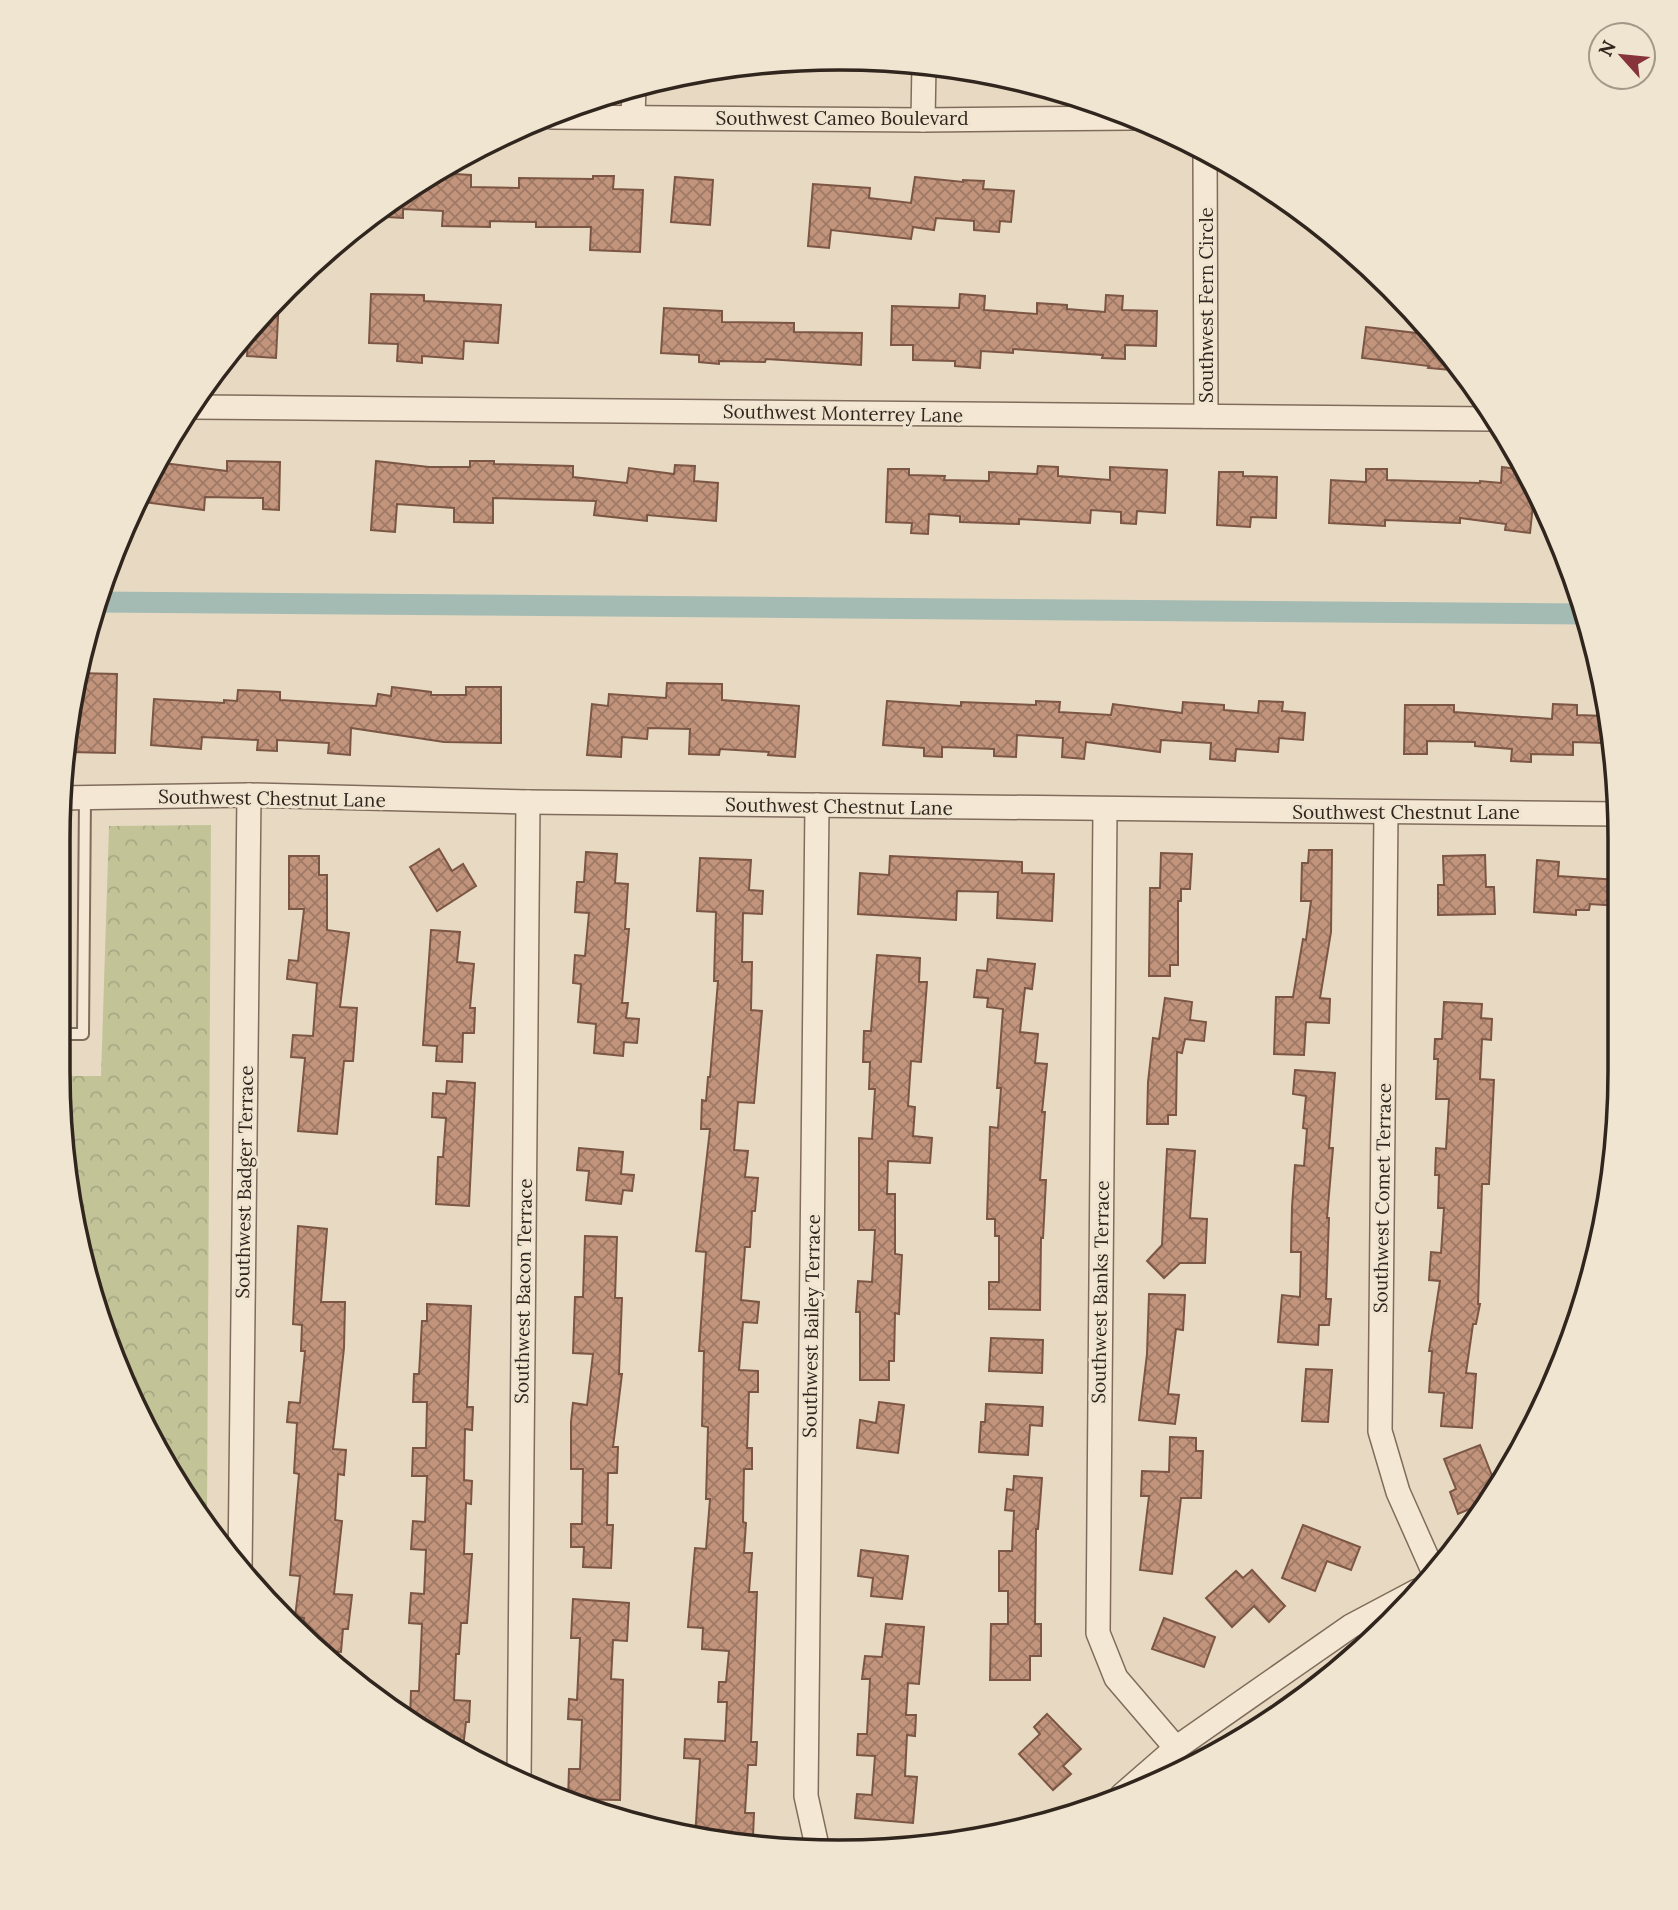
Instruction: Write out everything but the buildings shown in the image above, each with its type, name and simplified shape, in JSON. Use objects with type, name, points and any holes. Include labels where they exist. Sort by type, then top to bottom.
[{"type":"street","points":[[923,120],[924,75]]},
{"type":"street","points":[[633,117],[634,98]]},
{"type":"street","name":"Southwest Cameo Boulevard","points":[[576,117],[923,120],[1105,118]]},
{"type":"street","name":"Southwest Fern Circle","points":[[1205,163],[1206,416]]},
{"type":"street","name":"Southwest Monterrey Lane","points":[[203,407],[1482,419]]},
{"type":"street","name":"Southwest Chestnut Lane","points":[[72,798],[249,795],[528,802],[1607,814]]},
{"type":"street","name":"Southwest Badger Terrace","points":[[240,1553],[249,795]]},
{"type":"street","name":"Southwest Bacon Terrace","points":[[519,1770],[528,802]]},
{"type":"street","name":"Southwest Bailey Terrace","points":[[816,1839],[807,1782],[817,805]]},
{"type":"street","name":"Southwest Banks Terrace","points":[[1105,809],[1098,1633],[1116,1678],[1176,1748]]},
{"type":"street","name":"Southwest Comet Terrace","points":[[1386,812],[1380,1431],[1398,1492],[1429,1563]]},
{"type":"street","points":[[1143,1777],[1176,1748],[1351,1626],[1394,1603]]},
{"type":"lane","points":[[70,1034],[83,1034],[85,797]]},
{"type":"green space","points":[[211,825],[207,1508],[173,1455],[149,1411],[129,1365],[96,1270],[77,1171],[70,1076],[101,1076],[109,826]]},
{"type":"waterway","points":[[108,602],[1574,614]]}]
